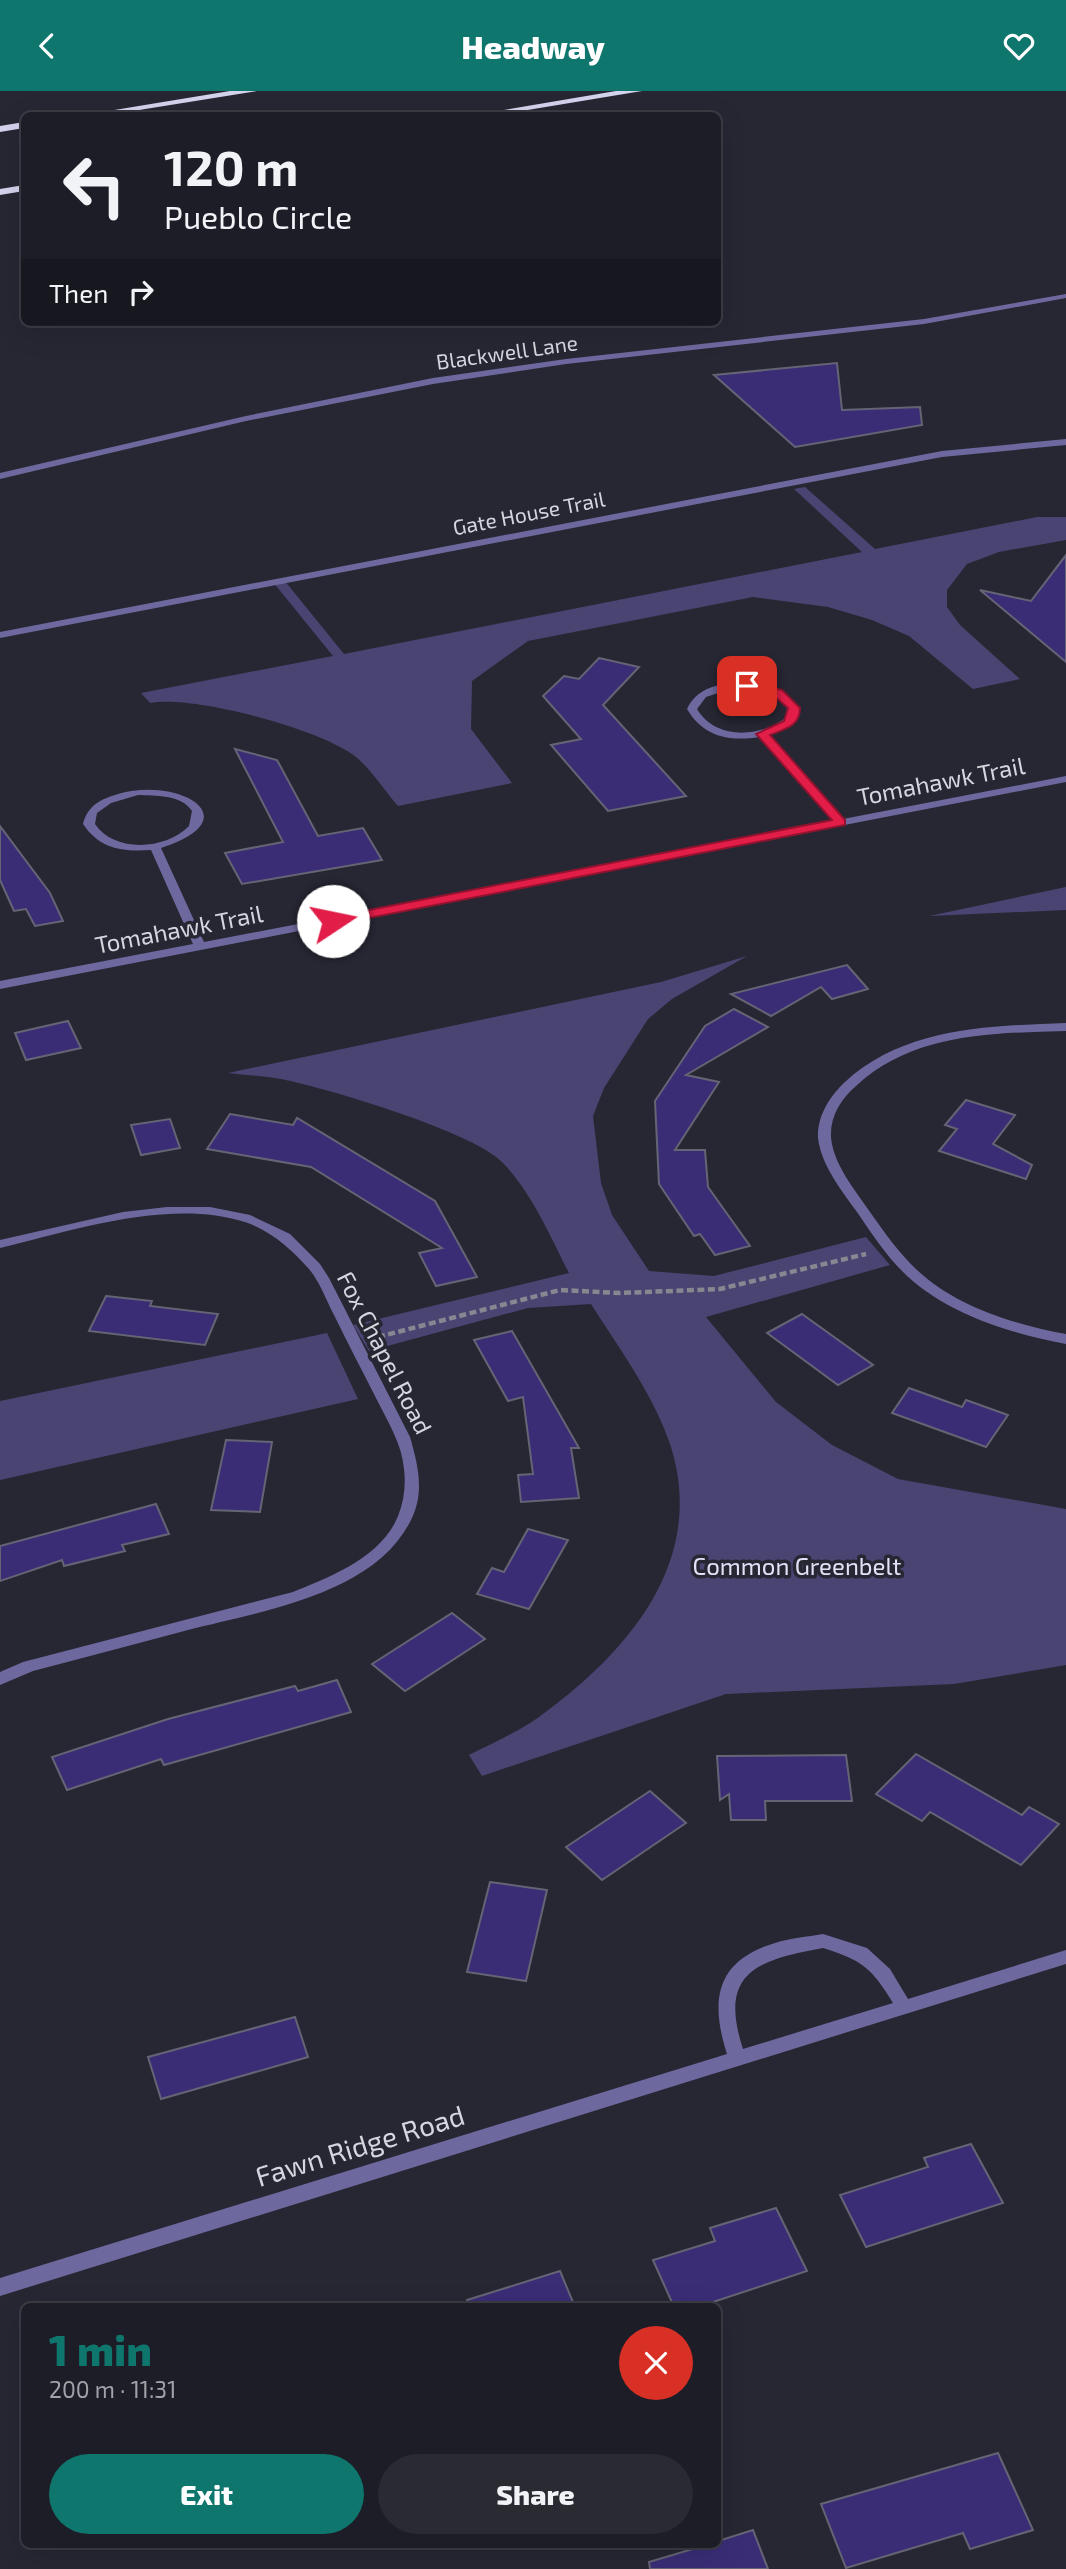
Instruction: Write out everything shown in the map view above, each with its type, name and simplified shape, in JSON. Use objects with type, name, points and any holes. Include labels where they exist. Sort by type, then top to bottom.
[{"type":"highway","points":[[110,112],[253,91]]},
{"type":"highway","points":[[499,112],[638,91]]},
{"type":"highway","points":[[0,129],[21,126]]},
{"type":"highway","points":[[0,192],[21,188]]},
{"type":"street","name":"Blackwell Lane","points":[[0,476],[413,384],[498,371],[945,318],[1066,296]]},
{"type":"street","name":"Gate House Trail","points":[[0,635],[942,454],[1066,442]]},
{"type":"street","points":[[730,686],[763,688],[778,693],[794,708],[794,716],[777,730],[762,734],[746,735],[714,730],[695,717],[692,709],[695,701],[715,689],[730,686]]},
{"type":"street","points":[[762,734],[840,823]]},
{"type":"street","name":"Tomahawk Trail","points":[[0,985],[1066,779]]},
{"type":"street","points":[[137,792],[173,795],[187,800],[199,817],[195,827],[186,835],[155,847],[136,848],[104,842],[93,835],[88,827],[88,818],[106,801],[137,792]]},
{"type":"street","points":[[155,847],[200,947]]},
{"type":"street","points":[[1066,1027],[999,1030],[916,1045],[887,1056],[859,1073],[838,1097],[826,1118],[826,1143],[837,1174],[891,1248],[926,1285],[1008,1324],[1066,1339]]},
{"type":"street","name":"Fox Chapel Road","points":[[0,1244],[145,1212],[170,1209],[218,1211],[266,1227],[303,1252],[316,1268],[403,1437],[412,1460],[415,1481],[411,1503],[397,1529],[381,1550],[332,1583],[297,1596],[29,1666],[0,1679]]},
{"type":"street","points":[[737,2058],[727,2027],[726,1997],[740,1969],[777,1949],[823,1941],[861,1953],[884,1974],[904,2007]]},
{"type":"street","name":"Fawn Ridge Road","points":[[0,2287],[1066,1957]]},
{"type":"path","points":[[356,1343],[560,1290],[620,1293],[720,1289],[891,1248]]},
{"type":"green space","points":[[805,487],[875,549],[1037,517],[1066,517],[1066,540],[999,552],[967,564],[947,590],[947,607],[960,625],[1020,679],[973,689],[909,636],[872,620],[828,607],[753,597],[528,641],[472,681],[471,729],[512,783],[398,806],[364,765],[352,754],[334,744],[283,724],[223,709],[170,702],[150,703],[141,693],[333,656],[273,582],[284,580],[344,654],[862,552],[794,489]]},
{"type":"green space","points":[[1066,887],[1066,910],[929,916]]},
{"type":"green space","name":"Common Greenbelt","points":[[747,956],[672,999],[648,1019],[604,1088],[593,1116],[601,1183],[612,1215],[649,1271],[714,1276],[866,1237],[890,1265],[706,1317],[776,1402],[832,1445],[898,1479],[1066,1509],[1066,1665],[954,1684],[726,1694],[482,1776],[469,1755],[531,1722],[571,1692],[601,1665],[651,1602],[668,1567],[678,1529],[679,1489],[671,1447],[646,1391],[591,1304],[528,1308],[369,1351],[353,1325],[569,1273],[524,1189],[504,1164],[488,1152],[433,1125],[364,1101],[281,1079],[228,1073],[661,982]]},
{"type":"green space","points":[[327,1333],[358,1399],[0,1480],[0,1401]]},
{"type":"building","points":[[837,363],[842,410],[920,407],[922,425],[795,447],[714,375]]},
{"type":"building","points":[[1066,555],[1066,662],[980,590],[1031,601]]},
{"type":"building","points":[[599,658],[639,667],[603,705],[686,796],[608,811],[551,745],[581,739],[543,696],[564,676],[579,679]]},
{"type":"building","points":[[235,749],[277,760],[318,836],[363,828],[382,860],[242,884],[225,853],[283,842]]},
{"type":"building","points":[[0,826],[50,893],[63,921],[35,926],[26,909],[14,911],[0,880]]},
{"type":"building","points":[[847,965],[868,989],[832,999],[821,987],[771,1016],[731,994]]},
{"type":"building","points":[[734,1009],[768,1027],[686,1075],[719,1082],[675,1150],[705,1150],[708,1187],[750,1246],[715,1255],[700,1234],[694,1236],[659,1184],[655,1101],[705,1026]]},
{"type":"building","points":[[68,1021],[81,1048],[26,1060],[15,1033]]},
{"type":"building","points":[[966,1100],[1015,1115],[993,1144],[1032,1165],[1026,1179],[939,1151],[957,1129],[945,1125]]},
{"type":"building","points":[[230,1114],[293,1125],[297,1118],[435,1201],[477,1277],[436,1286],[419,1253],[442,1248],[311,1167],[207,1149]]},
{"type":"building","points":[[170,1119],[180,1148],[141,1155],[131,1125]]},
{"type":"building","points":[[106,1296],[152,1301],[150,1306],[218,1314],[205,1345],[89,1331]]},
{"type":"building","points":[[802,1314],[873,1365],[838,1385],[767,1333]]},
{"type":"building","points":[[512,1331],[579,1448],[571,1448],[579,1498],[521,1502],[518,1475],[533,1474],[523,1397],[508,1401],[474,1340]]},
{"type":"building","points":[[909,1388],[962,1407],[966,1400],[1008,1415],[986,1447],[892,1413]]},
{"type":"building","points":[[226,1440],[272,1442],[260,1512],[211,1510]]},
{"type":"building","points":[[156,1504],[169,1534],[122,1545],[125,1551],[64,1566],[62,1560],[0,1581],[0,1546]]},
{"type":"building","points":[[528,1529],[568,1540],[529,1609],[477,1594],[492,1568],[504,1572]]},
{"type":"building","points":[[452,1613],[485,1639],[405,1691],[372,1664]]},
{"type":"building","points":[[337,1680],[351,1712],[164,1765],[161,1759],[67,1790],[52,1757],[168,1719],[295,1686],[298,1691]]},
{"type":"building","points":[[916,1754],[1022,1815],[1029,1807],[1059,1824],[1021,1865],[930,1812],[922,1821],[876,1794]]},
{"type":"building","points":[[846,1755],[852,1801],[765,1801],[766,1820],[731,1820],[729,1794],[720,1800],[717,1756]]},
{"type":"building","points":[[650,1791],[686,1823],[602,1880],[566,1847]]},
{"type":"building","points":[[490,1882],[547,1890],[526,1981],[467,1972]]},
{"type":"building","points":[[295,2017],[308,2057],[161,2099],[148,2057]]},
{"type":"building","points":[[971,2144],[1003,2203],[866,2247],[840,2195],[928,2167],[924,2158]]},
{"type":"building","points":[[776,2208],[807,2271],[710,2303],[672,2303],[653,2260],[715,2241],[710,2228]]},
{"type":"building","points":[[560,2271],[573,2303],[467,2303],[467,2300]]},
{"type":"building","points":[[998,2453],[1033,2530],[970,2549],[963,2533],[846,2568],[821,2504]]},
{"type":"building","points":[[753,2530],[768,2569],[650,2569],[649,2562],[696,2548],[721,2548],[721,2540]]},
{"type":"route","points":[[333,921],[840,823],[762,734],[777,730],[788,723],[794,716],[794,708],[778,693],[747,686]]}]
